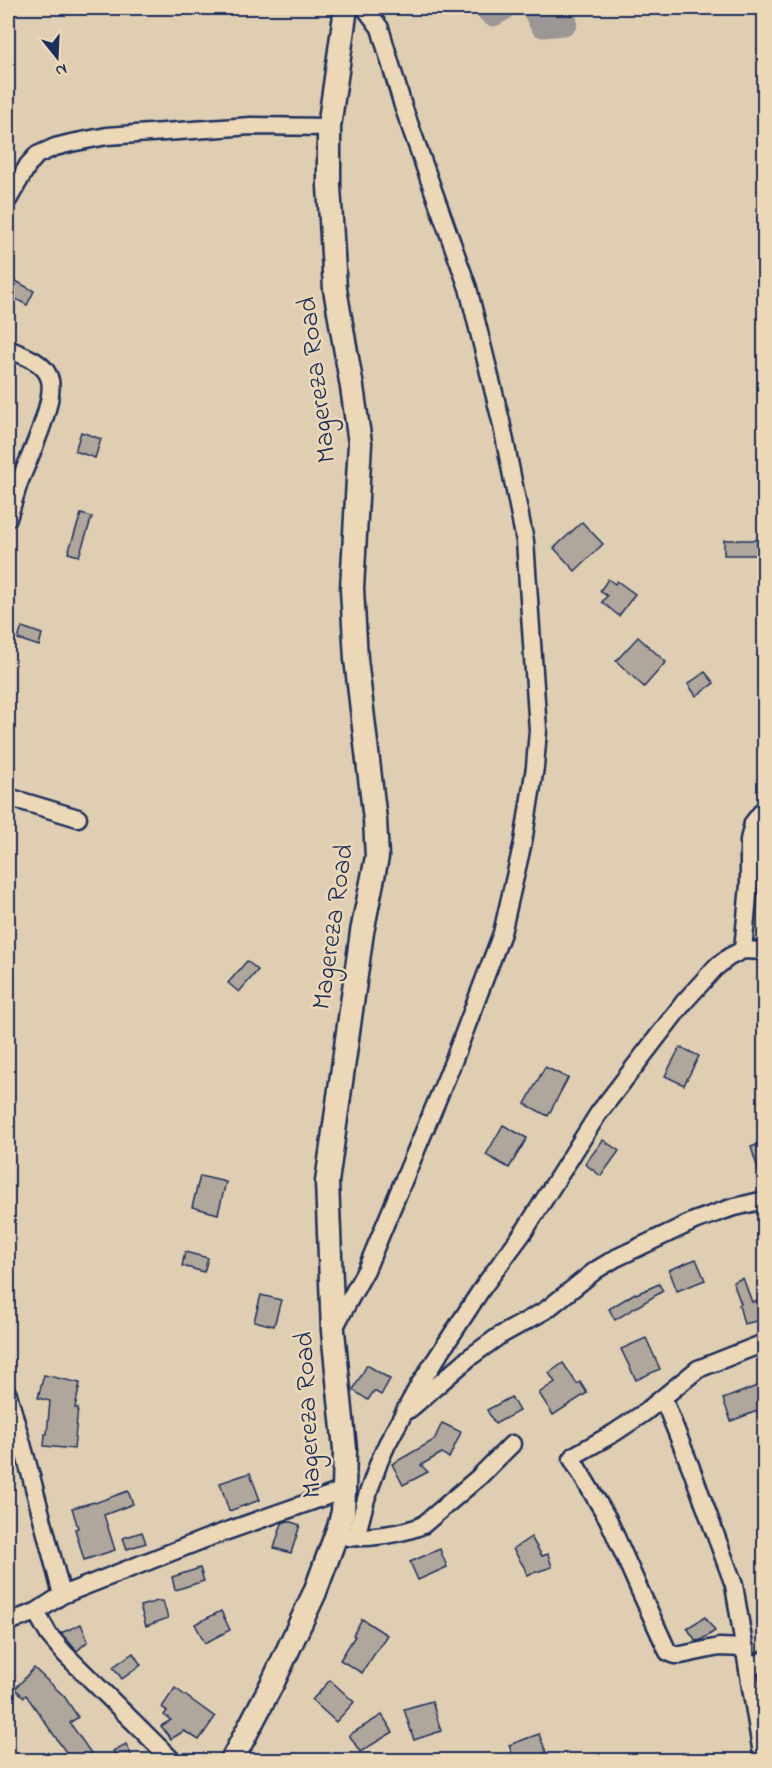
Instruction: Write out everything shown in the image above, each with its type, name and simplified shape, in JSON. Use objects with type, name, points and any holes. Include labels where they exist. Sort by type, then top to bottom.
[{"type":"street","name":"Magereza Road","points":[[232,1761],[300,1625],[323,1572],[346,1537],[343,1512],[345,1449],[333,1331],[327,1182],[362,932],[377,857],[375,820],[356,659],[352,589],[360,443],[335,289],[328,186],[329,127],[346,8]]},
{"type":"street","points":[[333,1331],[366,1270],[452,1067],[502,933],[523,842],[535,767],[538,730],[525,541],[501,421],[468,288],[403,106],[380,28],[364,8]]},
{"type":"street","points":[[8,200],[28,165],[37,155],[70,143],[107,136],[251,126],[329,127]]},
{"type":"street","points":[[8,349],[39,364],[50,379],[51,390],[49,402],[8,518]]},
{"type":"street","points":[[10,803],[78,818]]},
{"type":"street","points":[[743,950],[749,885],[749,840],[753,823],[765,809]]},
{"type":"street","points":[[346,1537],[366,1499],[387,1444],[429,1368],[483,1287],[525,1230],[598,1114],[685,1001],[715,968],[743,950],[765,951]]},
{"type":"street","points":[[405,1413],[423,1400],[470,1357],[499,1336],[546,1310],[596,1270],[694,1221],[731,1208],[765,1200]]},
{"type":"street","points":[[745,1648],[719,1647],[681,1655],[668,1652],[608,1519],[572,1460],[575,1455],[644,1413],[698,1369],[765,1343]]},
{"type":"street","points":[[8,1394],[62,1595]]},
{"type":"street","points":[[663,1398],[728,1565],[736,1596],[763,1761]]},
{"type":"street","points":[[346,1537],[404,1531],[423,1525],[479,1478],[512,1444]]},
{"type":"street","points":[[8,1622],[36,1612],[62,1595],[210,1537],[344,1490]]},
{"type":"street","points":[[36,1612],[65,1654],[172,1761]]},
{"type":"street","points":[[748,1669],[765,1660]]},
{"type":"building","points":[[12,279],[34,291],[27,305],[8,295],[8,287]]},
{"type":"building","points":[[81,432],[101,439],[95,458],[75,451]]},
{"type":"building","points":[[81,514],[92,517],[79,556],[68,553]]},
{"type":"building","points":[[582,522],[603,544],[575,571],[554,548]]},
{"type":"building","points":[[724,540],[757,540],[757,555],[724,555]]},
{"type":"building","points":[[608,579],[615,584],[617,581],[635,594],[619,616],[602,602],[607,596],[600,591]]},
{"type":"building","points":[[22,627],[42,634],[39,646],[18,639]]},
{"type":"building","points":[[638,637],[666,662],[644,687],[616,661]]},
{"type":"building","points":[[705,672],[714,683],[696,696],[688,684]]},
{"type":"building","points":[[247,961],[258,970],[239,992],[228,983]]},
{"type":"building","points":[[680,1047],[699,1056],[684,1085],[665,1076]]},
{"type":"building","points":[[545,1067],[568,1078],[548,1116],[525,1104]]},
{"type":"building","points":[[503,1125],[527,1138],[509,1168],[486,1155]]},
{"type":"building","points":[[603,1140],[619,1151],[601,1176],[585,1164]]},
{"type":"building","points":[[765,1142],[765,1181],[762,1182],[751,1147]]},
{"type":"building","points":[[200,1176],[226,1182],[218,1214],[192,1207]]},
{"type":"building","points":[[185,1252],[208,1258],[204,1272],[182,1266]]},
{"type":"building","points":[[696,1259],[705,1280],[677,1291],[669,1270]]},
{"type":"building","points":[[743,1278],[752,1302],[765,1298],[765,1319],[744,1324],[739,1305],[741,1304],[733,1282]]},
{"type":"building","points":[[659,1284],[663,1291],[615,1320],[609,1309],[635,1293]]},
{"type":"building","points":[[261,1295],[281,1300],[274,1326],[254,1321]]},
{"type":"building","points":[[646,1338],[660,1369],[636,1380],[621,1349]]},
{"type":"building","points":[[563,1363],[577,1384],[580,1382],[587,1393],[553,1415],[539,1393],[555,1382],[549,1373]]},
{"type":"building","points":[[367,1365],[390,1379],[381,1395],[374,1391],[368,1400],[353,1390]]},
{"type":"building","points":[[44,1375],[80,1383],[75,1408],[78,1408],[74,1449],[44,1446],[50,1401],[38,1398]]},
{"type":"building","points":[[757,1386],[765,1408],[731,1421],[723,1399]]},
{"type":"building","points":[[511,1397],[519,1411],[495,1424],[487,1410]]},
{"type":"building","points":[[442,1423],[461,1432],[449,1458],[442,1453],[421,1465],[428,1472],[403,1485],[392,1464],[434,1440]]},
{"type":"building","points":[[250,1473],[260,1500],[229,1511],[220,1483]]},
{"type":"building","points":[[128,1491],[133,1504],[104,1515],[115,1550],[84,1560],[72,1508],[95,1503]]},
{"type":"building","points":[[288,1521],[300,1525],[291,1553],[274,1548],[282,1523]]},
{"type":"building","points":[[142,1532],[146,1543],[127,1549],[123,1538]]},
{"type":"building","points":[[531,1537],[542,1556],[548,1554],[552,1567],[527,1575],[513,1549]]},
{"type":"building","points":[[440,1549],[447,1567],[418,1580],[410,1562]]},
{"type":"building","points":[[200,1568],[204,1581],[175,1590],[172,1577]]},
{"type":"building","points":[[163,1601],[168,1618],[146,1626],[140,1606]]},
{"type":"building","points":[[221,1611],[230,1630],[205,1643],[195,1624]]},
{"type":"building","points":[[705,1617],[715,1631],[696,1641],[687,1628]]},
{"type":"building","points":[[362,1619],[387,1635],[362,1673],[340,1660],[355,1636],[353,1635]]},
{"type":"building","points":[[81,1624],[88,1641],[77,1651],[61,1633]]},
{"type":"building","points":[[133,1653],[141,1665],[122,1679],[113,1667]]},
{"type":"building","points":[[34,1668],[64,1696],[78,1717],[70,1723],[91,1753],[81,1761],[72,1761],[26,1695],[24,1697],[15,1689]]},
{"type":"building","points":[[330,1680],[354,1702],[336,1722],[312,1700]]},
{"type":"building","points":[[175,1688],[215,1717],[199,1740],[184,1731],[171,1739],[161,1726],[171,1720],[164,1715],[167,1711],[162,1707]]},
{"type":"building","points":[[432,1701],[441,1731],[414,1740],[404,1709]]},
{"type":"building","points":[[382,1715],[393,1732],[360,1752],[349,1735]]},
{"type":"building","points":[[539,1734],[546,1752],[523,1761],[515,1761],[509,1745]]},
{"type":"building","points":[[126,1744],[134,1761],[118,1761],[113,1751]]},
{"type":"waterway","points":[[488,8],[493,13],[502,8]]},
{"type":"waterway","points":[[535,8],[543,24],[564,22]]}]
